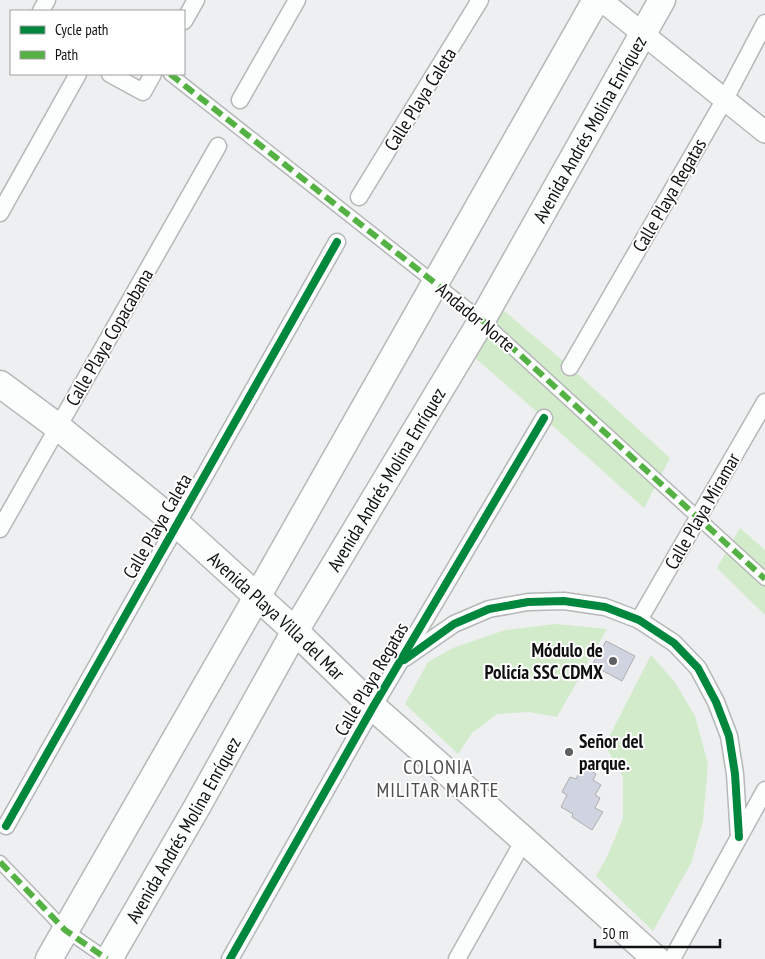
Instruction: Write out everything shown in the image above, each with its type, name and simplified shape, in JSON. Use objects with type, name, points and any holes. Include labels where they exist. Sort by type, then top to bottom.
[{"type":"main road","points":[[49,959],[596,0]]},
{"type":"main road","name":"Avenida Andrés Molina Enríquez","points":[[108,959],[197,807],[295,632],[482,320],[662,0]]},
{"type":"main road","name":"Avenida Playa Villa del Mar","points":[[0,384],[58,427],[177,524],[373,706],[656,959]]},
{"type":"street","points":[[185,18],[196,0]]},
{"type":"street","points":[[240,100],[297,0]]},
{"type":"street","name":"Calle Playa Caleta","points":[[359,198],[480,0]]},
{"type":"street","points":[[601,0],[765,132]]},
{"type":"street","name":"Calle Playa Regatas","points":[[570,366],[724,99],[765,23]]},
{"type":"street","points":[[0,213],[77,75]]},
{"type":"street","points":[[112,75],[143,92],[152,75]]},
{"type":"street","name":"Andador Norte","points":[[171,75],[482,320],[765,579]]},
{"type":"street","name":"Calle Playa Copacabana","points":[[0,529],[218,146]]},
{"type":"street","name":"Calle Playa Caleta","points":[[6,826],[337,242]]},
{"type":"street","name":"Calle Playa Miramar","points":[[639,620],[765,402]]},
{"type":"street","name":"Calle Playa Regatas","points":[[230,959],[373,706],[544,418]]},
{"type":"street","points":[[400,663],[454,624],[489,609],[528,602],[564,601],[605,607],[639,620],[674,643],[698,668],[716,702],[730,736],[736,774],[739,837]]},
{"type":"street","points":[[672,959],[765,790]]},
{"type":"street","points":[[457,959],[524,840]]},
{"type":"street","points":[[0,862],[65,930],[108,959]]},
{"type":"green space","points":[[502,309],[570,367],[670,458],[644,508],[474,357]]},
{"type":"green space","points":[[740,528],[765,550],[765,615],[717,568]]},
{"type":"green space","points":[[556,624],[607,629],[557,717],[529,712],[497,714],[472,733],[458,754],[405,704],[428,662],[453,648],[505,630]]},
{"type":"green space","points":[[651,655],[674,681],[695,716],[708,764],[703,821],[691,863],[653,931],[596,876],[607,857],[623,819],[623,777],[605,745]]},
{"type":"building","name":"Módulo de Policía SSC CDMX","points":[[606,641],[635,656],[622,681],[592,665]]},
{"type":"building","points":[[583,766],[596,774],[593,780],[601,785],[595,795],[600,798],[595,808],[603,812],[592,830],[572,817],[573,814],[561,807],[567,795],[562,792],[570,777],[576,779]]},
{"type":"marked path","points":[[171,75],[482,320],[765,579]]},
{"type":"marked path","points":[[0,862],[65,930],[107,959]]},
{"type":"cycle path","points":[[6,826],[337,242]]},
{"type":"cycle path","points":[[230,959],[373,707],[544,418]]},
{"type":"cycle path","points":[[404,660],[454,624],[489,609],[528,602],[564,601],[605,607],[639,620],[674,643],[698,668],[716,702],[729,736],[735,774],[739,837]]},
{"type":"place","name":"Módulo de Policía SSC CDMX","points":[[613,661]]},
{"type":"place","name":"Señor del parque.","points":[[569,752]]},
{"type":"district","name":"COLONIA MILITAR MARTE","points":[[438,778]]}]
